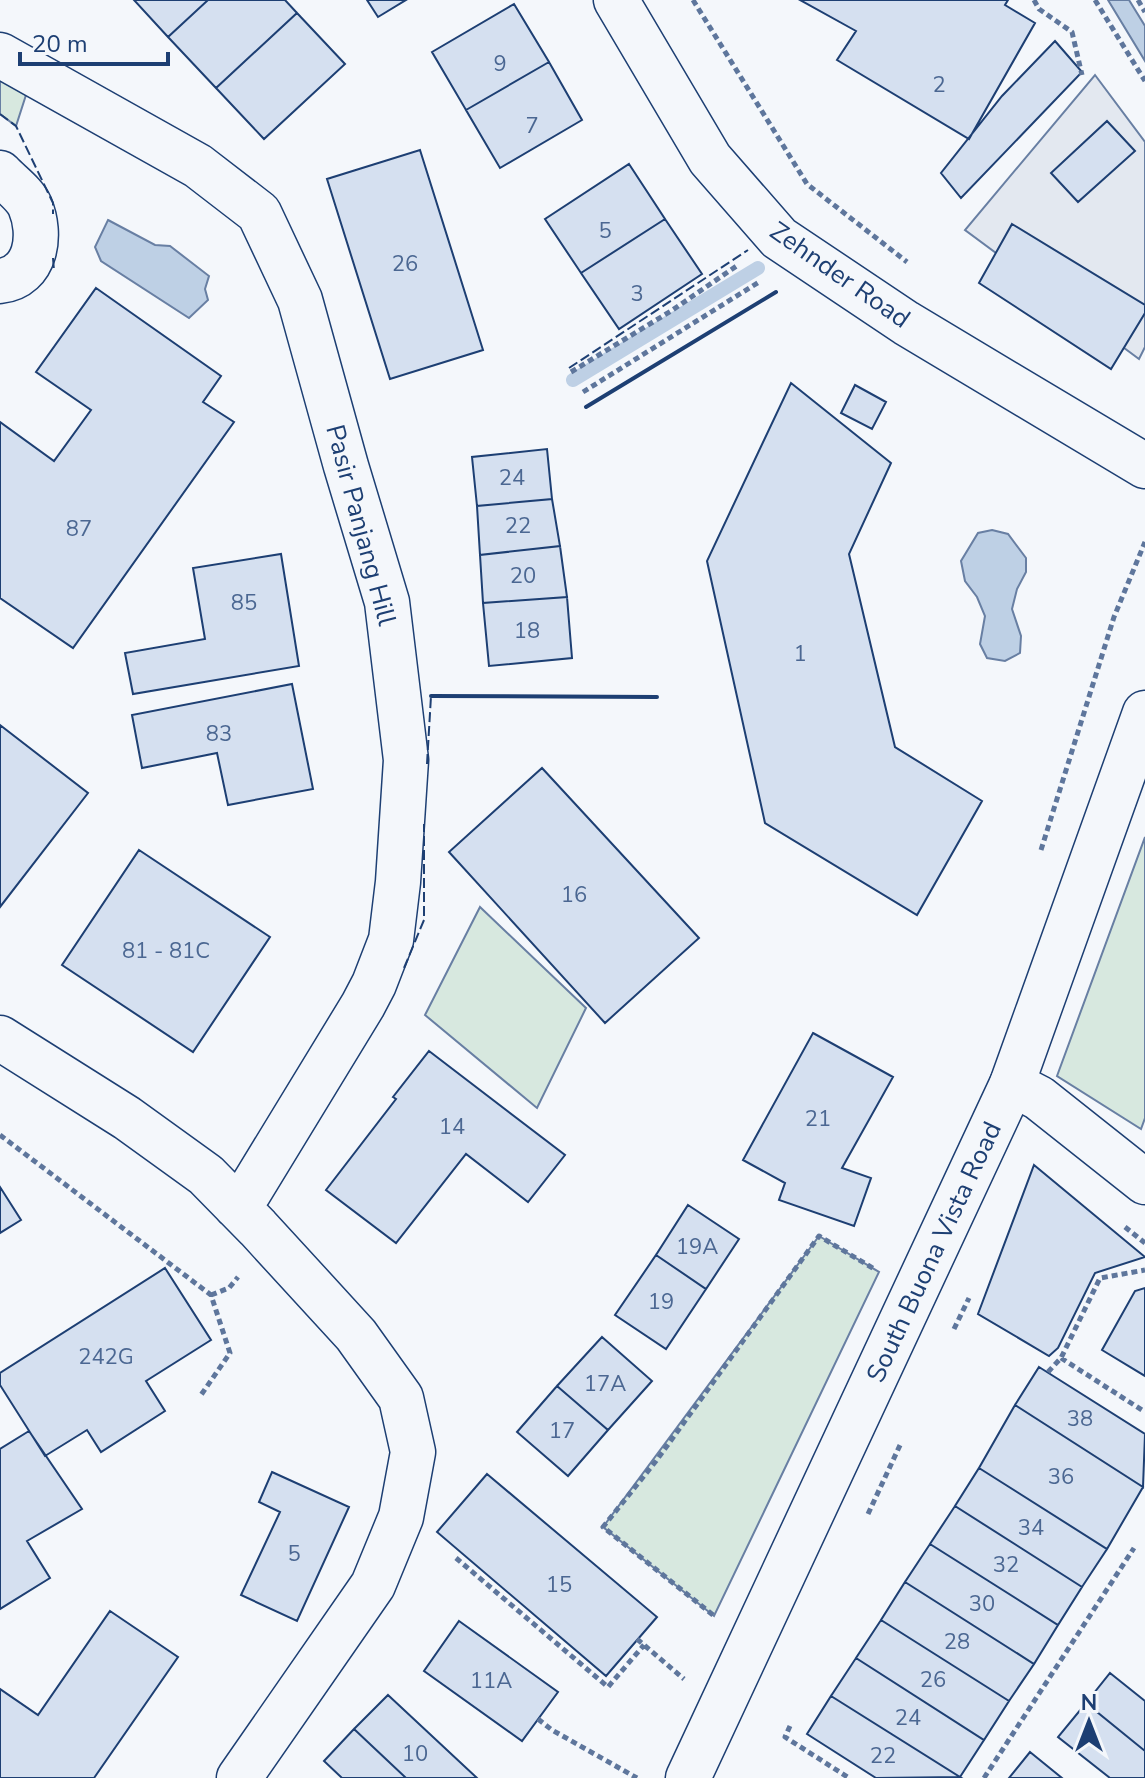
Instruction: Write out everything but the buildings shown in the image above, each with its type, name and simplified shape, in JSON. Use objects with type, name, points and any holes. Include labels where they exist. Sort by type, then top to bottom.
[{"type":"street","name":"Zehnder Road","points":[[616,0],[710,159],[779,238],[906,323],[1145,466]]},
{"type":"street","name":"Pasir Panjang Hill","points":[[0,55],[198,166],[259,213],[300,300],[387,602],[406,760],[391,940],[363,1005],[249,1192],[236,1206]]},
{"type":"street","points":[[0,173],[29,203],[36,232],[34,255],[23,270],[0,281]]},
{"type":"street","name":"South Buona Vista Road","points":[[688,1778],[1026,1091],[1145,713]]},
{"type":"street","points":[[0,1038],[127,1118],[206,1175],[356,1335],[401,1398],[413,1452],[401,1517],[373,1585],[239,1778]]},
{"type":"street","points":[[1026,1091],[1145,1182]]},
{"type":"path","points":[[693,0],[807,184],[909,264]]},
{"type":"path","points":[[1034,0],[1039,9],[1072,32],[1082,75]]},
{"type":"path","points":[[1095,0],[1145,81]]},
{"type":"path","points":[[1138,0],[1145,12]]},
{"type":"path","points":[[571,372],[671,311],[744,260]]},
{"type":"path","points":[[583,392],[761,281]]},
{"type":"path","points":[[1039,857],[1114,617],[1145,542]]},
{"type":"path","points":[[0,1135],[211,1295],[230,1353],[201,1395]]},
{"type":"path","points":[[714,1616],[603,1527],[656,1461],[819,1236],[879,1272],[885,1259]]},
{"type":"path","points":[[1048,1372],[1061,1358],[1100,1278],[1145,1270]]},
{"type":"path","points":[[211,1295],[229,1288]]},
{"type":"path","points":[[1061,1358],[1145,1412]]},
{"type":"path","points":[[984,1778],[1134,1548]]},
{"type":"path","points":[[456,1558],[608,1687],[644,1645]]},
{"type":"path","points":[[708,1629],[719,1603]]},
{"type":"path","points":[[637,1639],[685,1679]]},
{"type":"path","points":[[679,1693],[691,1667]]},
{"type":"path","points":[[538,1719],[637,1778]]},
{"type":"path","points":[[790,1726],[785,1737],[849,1778]]},
{"type":"shaded area","points":[[1095,75],[1145,142],[1145,347],[1139,359],[965,230]]},
{"type":"shaded area","points":[[0,79],[26,95],[16,126],[0,114]]},
{"type":"shaded area","points":[[1145,837],[1145,1118],[1141,1129],[1057,1076]]},
{"type":"shaded area","points":[[480,907],[586,1008],[537,1108],[425,1015]]},
{"type":"shaded area","points":[[819,1236],[879,1272],[714,1616],[603,1527]]},
{"type":"water","points":[[1108,0],[1129,0],[1145,26],[1145,61]]},
{"type":"water","points":[[108,220],[155,245],[170,246],[209,276],[205,289],[208,300],[189,318],[101,261],[95,247]]},
{"type":"water","points":[[992,530],[1008,534],[1026,558],[1026,572],[1017,589],[1012,609],[1021,636],[1020,653],[1005,661],[987,658],[980,644],[985,616],[977,597],[965,581],[961,561],[978,533]]},
{"type":"waterway","points":[[573,380],[758,268]]},
{"type":"fence","points":[[0,114],[16,126],[53,203],[53,214]]},
{"type":"fence","points":[[569,368],[748,250]]},
{"type":"fence","points":[[53,258],[54,271]]},
{"type":"fence","points":[[427,764],[431,696]]},
{"type":"fence","points":[[404,968],[424,920],[424,824]]},
{"type":"wall","points":[[586,407],[776,292]]},
{"type":"wall","points":[[431,696],[657,697]]}]
